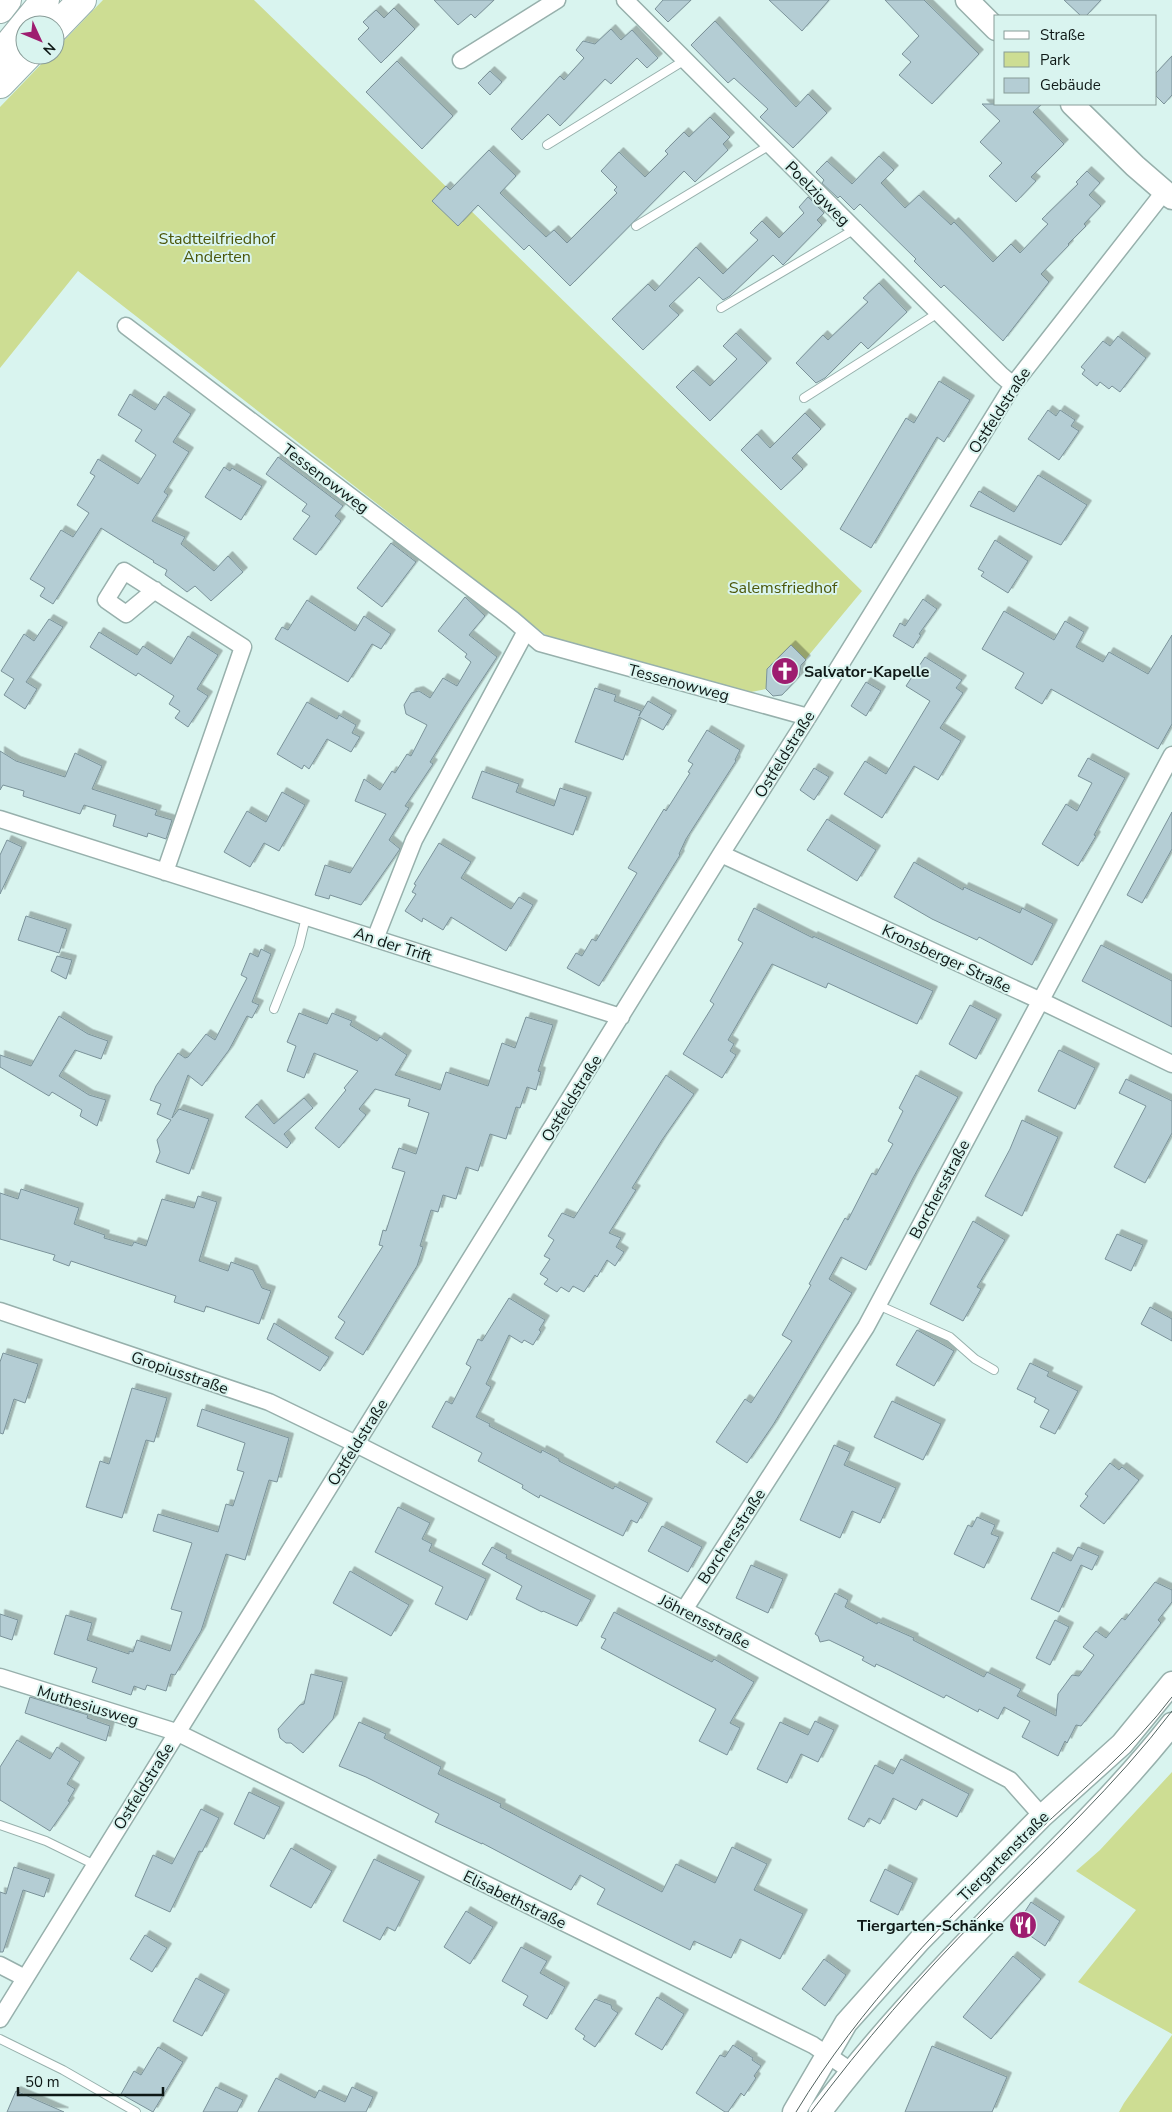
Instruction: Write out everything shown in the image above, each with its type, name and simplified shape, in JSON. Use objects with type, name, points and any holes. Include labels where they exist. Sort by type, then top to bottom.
[{"type":"highway","points":[[0,8],[7,0]]},
{"type":"highway","points":[[0,55],[45,0]]},
{"type":"highway","points":[[65,18],[82,0]]},
{"type":"highway","points":[[0,84],[18,65]]},
{"type":"main road","points":[[967,0],[994,27]]},
{"type":"main road","points":[[1073,105],[1168,195]]},
{"type":"main road","name":"Tiergartenstraße","points":[[794,2112],[846,2024],[920,1940],[1042,1816],[1122,1744],[1172,1683]]},
{"type":"main road","points":[[820,2112],[851,2070],[918,1993],[1098,1809],[1172,1724]]},
{"type":"street","points":[[461,60],[557,0]]},
{"type":"street","name":"Poelzigweg","points":[[625,0],[1000,375],[1013,385]]},
{"type":"street","name":"Ostfeldstraße","points":[[0,2019],[176,1732],[1013,385],[1168,195]]},
{"type":"street","name":"Tessenowweg","points":[[126,326],[526,631],[540,644],[808,717]]},
{"type":"street","points":[[155,590],[243,647],[165,872]]},
{"type":"street","points":[[375,938],[414,840],[526,631]]},
{"type":"street","name":"Borchersstraße","points":[[684,1610],[866,1327],[1039,1000],[1167,773],[1172,755]]},
{"type":"street","name":"An der Trift","points":[[0,819],[621,1016]]},
{"type":"street","name":"Kronsberger Straße","points":[[721,854],[1039,1000],[1172,1064]]},
{"type":"street","name":"Gropiusstraße","points":[[0,1311],[270,1402],[356,1444]]},
{"type":"street","name":"Jöhrensstraße","points":[[356,1444],[684,1610],[1010,1780],[1042,1816]]},
{"type":"street","name":"Muthesiusweg","points":[[0,1677],[176,1732]]},
{"type":"street","name":"Elisabethstraße","points":[[176,1732],[813,2045],[851,2070]]},
{"type":"street","points":[[0,1965],[26,1978]]},
{"type":"lane","points":[[547,145],[685,60]]},
{"type":"lane","points":[[636,226],[770,145]]},
{"type":"lane","points":[[721,308],[855,229]]},
{"type":"lane","points":[[804,398],[938,313]]},
{"type":"lane","points":[[274,1009],[299,946],[306,917]]},
{"type":"lane","points":[[878,1305],[950,1337],[975,1359],[994,1370]]},
{"type":"lane","points":[[0,1825],[46,1840],[95,1865]]},
{"type":"lane","points":[[0,2039],[63,2070],[136,2112]]},
{"type":"green space","points":[[103,0],[254,0],[862,591],[799,667],[799,677],[782,695],[766,689],[751,692],[551,639],[78,271],[0,368],[0,107],[40,65],[65,65],[65,40]]},
{"type":"green space","points":[[1172,1772],[1172,2034],[1078,1982],[1136,1910],[1076,1871],[1100,1850]]},
{"type":"green space","points":[[1172,2035],[1172,2112],[1119,2112],[1124,2103]]},
{"type":"building","points":[[434,0],[494,0],[475,18],[471,14],[458,25]]},
{"type":"building","points":[[663,0],[691,0],[668,22],[655,9]]},
{"type":"building","points":[[769,0],[829,0],[802,31]]},
{"type":"building","points":[[885,0],[924,0],[979,54],[932,104],[899,75],[911,62],[902,54],[919,36]]},
{"type":"building","points":[[1064,0],[1101,0],[1087,15],[1080,15]]},
{"type":"building","points":[[394,8],[415,29],[381,63],[358,39],[369,28],[363,22],[376,10],[384,18]]},
{"type":"building","points":[[715,21],[796,107],[808,94],[827,113],[793,148],[760,117],[768,109],[734,78],[728,83],[691,45]]},
{"type":"building","points":[[611,29],[621,40],[632,30],[658,58],[647,68],[637,58],[611,84],[605,79],[560,126],[548,114],[522,140],[511,129],[560,76],[564,80],[584,58],[576,50],[583,41],[595,44]]},
{"type":"building","points":[[1172,56],[1172,95],[1164,104],[1157,97],[1157,72]]},
{"type":"building","points":[[397,61],[453,116],[422,149],[366,92]]},
{"type":"building","points":[[490,71],[502,82],[490,95],[478,83]]},
{"type":"building","points":[[982,104],[1041,105],[1033,112],[1064,144],[1031,177],[1036,181],[1016,202],[989,176],[1002,163],[980,142],[1000,121]]},
{"type":"building","points":[[710,117],[730,137],[723,144],[728,150],[695,182],[684,171],[570,286],[529,245],[524,250],[478,205],[458,226],[432,201],[446,186],[450,190],[489,150],[516,176],[500,193],[546,237],[554,230],[567,243],[617,193],[614,190],[617,187],[601,171],[619,152],[645,177],[668,154],[665,151],[684,132],[689,137]]},
{"type":"building","points":[[879,156],[894,170],[881,183],[905,208],[919,195],[951,225],[954,222],[993,262],[1011,244],[1020,253],[1048,224],[1042,219],[1078,184],[1076,182],[1087,171],[1100,183],[1089,195],[1101,206],[1084,224],[1086,226],[1041,274],[1049,282],[1003,341],[944,285],[941,288],[914,261],[916,259],[860,204],[854,210],[840,196],[838,198],[822,183],[824,180],[816,172],[827,161],[852,184]]},
{"type":"building","points":[[808,197],[824,213],[817,220],[822,225],[783,265],[773,255],[730,296],[723,300],[699,277],[669,306],[679,315],[643,350],[612,319],[648,284],[655,291],[696,247],[723,274],[758,240],[750,233],[762,221],[779,238],[804,213],[799,207]]},
{"type":"building","points":[[879,283],[907,312],[868,349],[861,342],[825,378],[816,383],[796,363],[823,335],[828,340],[868,302],[863,298]]},
{"type":"building","points":[[736,333],[767,363],[710,421],[676,387],[693,370],[710,386],[737,359],[723,346]]},
{"type":"building","points":[[1118,336],[1146,358],[1120,392],[1112,386],[1109,389],[1100,382],[1097,386],[1082,374],[1085,370],[1081,367],[1103,341],[1110,346]]},
{"type":"building","points":[[939,381],[970,400],[944,442],[937,437],[871,548],[840,529],[906,418],[914,423]]},
{"type":"building","points":[[130,394],[155,410],[164,396],[191,414],[173,442],[189,452],[164,492],[168,495],[152,521],[185,537],[181,544],[214,571],[228,556],[243,572],[211,601],[195,586],[187,592],[165,575],[167,570],[101,528],[53,604],[40,596],[45,588],[30,579],[61,530],[73,537],[89,513],[77,505],[95,476],[90,473],[98,459],[138,484],[156,455],[135,441],[142,430],[118,415]]},
{"type":"building","points":[[1048,410],[1056,416],[1060,410],[1075,420],[1071,426],[1079,431],[1059,460],[1028,439]]},
{"type":"building","points":[[805,413],[821,429],[792,458],[803,469],[781,490],[741,450],[757,434],[770,448]]},
{"type":"building","points":[[278,457],[343,506],[335,516],[341,521],[316,555],[293,539],[310,516],[302,511],[307,504],[266,474]]},
{"type":"building","points":[[224,467],[230,471],[232,468],[262,486],[241,520],[205,497]]},
{"type":"building","points":[[1038,475],[1087,505],[1061,545],[970,506],[979,491],[1014,512]]},
{"type":"building","points":[[995,540],[1028,561],[1008,593],[981,576],[984,572],[978,569]]},
{"type":"building","points":[[391,543],[416,562],[382,607],[357,588]]},
{"type":"building","points":[[465,597],[485,616],[469,635],[497,657],[430,762],[433,764],[405,806],[409,808],[389,840],[400,849],[361,905],[330,895],[329,899],[315,895],[325,865],[350,873],[386,814],[355,801],[364,779],[380,790],[392,771],[395,773],[407,754],[411,756],[427,725],[406,714],[404,705],[411,693],[419,691],[430,698],[443,678],[457,686],[471,662],[465,657],[467,654],[438,631]]},
{"type":"building","points":[[923,599],[937,609],[919,634],[921,635],[913,648],[893,636],[900,623],[905,626]]},
{"type":"building","points":[[307,600],[355,631],[364,616],[391,634],[381,649],[372,644],[348,682],[275,639],[282,627],[288,630]]},
{"type":"building","points":[[1004,611],[1054,640],[1065,621],[1084,632],[1076,647],[1103,662],[1109,652],[1148,674],[1172,635],[1172,724],[1158,749],[1051,689],[1042,704],[1015,688],[1024,673],[982,649]]},
{"type":"building","points":[[49,619],[63,627],[26,682],[37,689],[25,709],[4,695],[14,679],[1,671],[24,634],[34,641]]},
{"type":"building","points":[[99,632],[137,655],[143,646],[171,664],[188,636],[218,655],[197,689],[208,696],[188,727],[175,718],[180,711],[169,704],[174,696],[138,673],[136,676],[90,647]]},
{"type":"building","name":"Salvator-Kapelle","points":[[791,645],[806,660],[801,665],[799,677],[782,695],[773,696],[766,689],[767,669]]},
{"type":"building","points":[[925,657],[962,680],[956,688],[963,693],[940,728],[961,741],[938,780],[914,766],[882,818],[844,794],[865,761],[886,774],[930,701],[906,686]]},
{"type":"building","points":[[866,682],[881,691],[866,716],[851,706]]},
{"type":"building","points":[[595,688],[616,695],[614,701],[641,711],[639,716],[648,701],[672,715],[663,730],[639,717],[623,760],[575,742]]},
{"type":"building","points":[[307,702],[337,719],[339,715],[356,725],[352,733],[360,737],[351,752],[327,739],[309,769],[304,765],[302,769],[277,754]]},
{"type":"building","points":[[707,730],[740,750],[736,761],[686,839],[680,855],[599,986],[567,968],[576,953],[582,956],[592,939],[596,941],[637,873],[628,868],[664,809],[666,811],[690,773],[688,772],[693,764],[688,761]]},
{"type":"building","points":[[0,751],[16,761],[65,777],[75,753],[102,766],[92,789],[157,810],[155,815],[172,820],[166,839],[148,833],[147,837],[113,826],[116,815],[84,805],[80,814],[23,796],[24,791],[3,785],[0,790]]},
{"type":"building","points":[[1088,758],[1125,778],[1094,835],[1096,836],[1078,866],[1042,844],[1066,804],[1077,811],[1092,783],[1078,776]]},
{"type":"building","points":[[814,768],[829,777],[814,800],[800,790]]},
{"type":"building","points":[[482,771],[519,784],[516,792],[554,806],[560,788],[587,797],[573,835],[472,798]]},
{"type":"building","points":[[282,792],[305,805],[279,851],[264,843],[250,867],[224,852],[247,811],[266,822]]},
{"type":"building","points":[[1172,812],[1172,849],[1142,903],[1127,895]]},
{"type":"building","points":[[827,819],[876,850],[857,881],[807,850]]},
{"type":"building","points":[[7,840],[22,847],[0,894],[0,855]]},
{"type":"building","points":[[439,843],[471,862],[461,878],[511,909],[519,897],[533,905],[506,951],[451,917],[443,930],[423,918],[422,922],[405,911],[416,894],[412,892],[416,885],[414,884]]},
{"type":"building","points":[[914,862],[963,890],[964,887],[1020,913],[1022,908],[1053,924],[1032,965],[979,937],[977,940],[932,919],[894,897]]},
{"type":"building","points":[[754,908],[813,938],[813,936],[933,991],[917,1024],[828,983],[826,988],[772,964],[728,1040],[734,1044],[730,1051],[736,1055],[722,1078],[683,1054],[714,1004],[710,1001],[743,943],[738,940]]},
{"type":"building","points":[[26,916],[67,929],[59,953],[18,940]]},
{"type":"building","points":[[1101,945],[1172,981],[1172,1027],[1082,981]]},
{"type":"building","points":[[261,949],[271,954],[252,1002],[259,1005],[252,1018],[247,1016],[229,1050],[202,1086],[188,1075],[172,1118],[179,1109],[209,1119],[189,1174],[156,1162],[160,1152],[157,1140],[171,1120],[157,1114],[161,1104],[150,1100],[156,1086],[178,1053],[185,1058],[188,1057],[206,1034],[215,1040],[247,978],[241,975],[250,953],[258,957]]},
{"type":"building","points":[[57,956],[72,960],[66,979],[51,971]]},
{"type":"building","points":[[970,1005],[997,1019],[976,1059],[949,1044]]},
{"type":"building","points":[[299,1013],[327,1024],[332,1013],[352,1021],[350,1025],[377,1041],[380,1037],[407,1055],[395,1075],[440,1090],[446,1072],[488,1086],[502,1043],[515,1048],[526,1017],[553,1025],[538,1071],[541,1072],[536,1090],[527,1087],[520,1108],[516,1107],[506,1139],[490,1134],[478,1171],[466,1167],[456,1199],[443,1195],[438,1212],[431,1210],[420,1246],[423,1247],[417,1266],[363,1355],[335,1338],[345,1322],[338,1317],[383,1246],[379,1245],[383,1230],[386,1231],[405,1172],[392,1168],[399,1148],[416,1154],[429,1113],[408,1106],[410,1099],[375,1089],[359,1109],[366,1115],[339,1148],[315,1128],[346,1090],[344,1088],[358,1071],[314,1053],[304,1078],[287,1071],[296,1046],[287,1042]]},
{"type":"building","points":[[59,1016],[88,1034],[108,1041],[101,1059],[75,1050],[59,1076],[89,1095],[106,1100],[97,1126],[80,1116],[82,1110],[52,1092],[49,1096],[0,1067],[0,1055],[31,1066]]},
{"type":"building","points":[[1059,1050],[1095,1068],[1075,1109],[1038,1091]]},
{"type":"building","points":[[666,1075],[694,1094],[632,1188],[636,1190],[609,1233],[621,1238],[616,1247],[624,1252],[615,1266],[607,1260],[597,1277],[595,1275],[584,1292],[573,1286],[569,1292],[561,1287],[557,1292],[544,1284],[548,1279],[540,1274],[550,1259],[544,1256],[554,1240],[548,1236],[562,1213],[574,1218]]},
{"type":"building","points":[[916,1075],[958,1097],[913,1178],[866,1270],[841,1257],[829,1279],[852,1293],[773,1425],[747,1463],[716,1442],[745,1399],[751,1403],[792,1341],[782,1335],[811,1285],[809,1284],[845,1218],[848,1220],[872,1173],[876,1175],[893,1144],[888,1141],[903,1111],[899,1108]]},
{"type":"building","points":[[1126,1079],[1172,1101],[1172,1133],[1145,1183],[1114,1167],[1146,1106],[1119,1093]]},
{"type":"building","points":[[304,1098],[313,1108],[284,1134],[291,1143],[287,1148],[245,1117],[257,1104],[274,1124]]},
{"type":"building","points":[[1022,1120],[1058,1137],[1022,1216],[985,1196],[1010,1149]]},
{"type":"building","points":[[21,1189],[79,1208],[74,1224],[105,1235],[104,1238],[132,1246],[134,1242],[146,1246],[162,1199],[194,1208],[198,1196],[217,1202],[199,1261],[228,1271],[231,1262],[253,1270],[262,1288],[271,1291],[259,1324],[206,1306],[204,1312],[174,1302],[176,1296],[71,1261],[69,1266],[53,1260],[55,1255],[0,1239],[0,1193],[18,1199]]},
{"type":"building","points":[[973,1221],[1005,1240],[977,1287],[981,1289],[963,1321],[930,1304]]},
{"type":"building","points":[[1117,1234],[1143,1245],[1131,1271],[1105,1259]]},
{"type":"building","points":[[509,1298],[545,1320],[539,1330],[541,1332],[533,1345],[524,1340],[522,1343],[509,1335],[486,1384],[491,1387],[476,1417],[490,1424],[489,1426],[541,1453],[542,1450],[613,1489],[615,1486],[648,1503],[637,1523],[631,1520],[623,1536],[540,1495],[539,1498],[522,1488],[523,1485],[478,1461],[482,1453],[432,1427],[446,1401],[452,1404],[471,1367],[466,1364],[478,1339],[482,1341]]},
{"type":"building","points":[[1150,1307],[1172,1319],[1172,1341],[1141,1324]]},
{"type":"building","points":[[274,1323],[329,1357],[320,1371],[267,1339]]},
{"type":"building","points":[[917,1330],[954,1351],[934,1386],[896,1365]]},
{"type":"building","points":[[3,1353],[38,1364],[25,1403],[14,1399],[3,1434],[0,1433],[0,1362]]},
{"type":"building","points":[[1030,1363],[1049,1372],[1047,1376],[1078,1391],[1055,1434],[1040,1427],[1049,1410],[1034,1402],[1036,1398],[1017,1389]]},
{"type":"building","points":[[132,1388],[167,1398],[154,1442],[146,1440],[122,1518],[86,1507],[100,1461],[109,1464]]},
{"type":"building","points":[[892,1401],[941,1424],[923,1460],[874,1437]]},
{"type":"building","points":[[202,1409],[289,1438],[277,1482],[269,1480],[245,1560],[226,1554],[201,1631],[175,1675],[171,1674],[166,1691],[147,1685],[145,1690],[134,1686],[131,1695],[92,1682],[97,1668],[54,1654],[66,1615],[92,1623],[87,1640],[129,1654],[129,1651],[133,1652],[137,1640],[170,1651],[182,1612],[171,1609],[192,1543],[153,1531],[158,1514],[218,1532],[226,1504],[233,1506],[244,1472],[237,1470],[245,1443],[197,1426]]},
{"type":"building","points":[[834,1445],[850,1452],[844,1465],[896,1488],[880,1523],[852,1511],[840,1538],[800,1520]]},
{"type":"building","points":[[1110,1463],[1119,1470],[1122,1467],[1139,1480],[1104,1524],[1080,1506],[1088,1496],[1085,1494]]},
{"type":"building","points":[[398,1507],[430,1523],[422,1539],[432,1544],[429,1551],[486,1579],[467,1620],[435,1604],[443,1587],[375,1552]]},
{"type":"building","points":[[977,1517],[995,1525],[991,1534],[999,1537],[984,1568],[954,1554],[968,1525],[972,1527]]},
{"type":"building","points":[[662,1526],[702,1547],[688,1572],[648,1551]]},
{"type":"building","points":[[492,1547],[507,1555],[506,1558],[591,1600],[577,1626],[516,1599],[522,1586],[482,1564]]},
{"type":"building","points":[[1078,1547],[1099,1556],[1092,1570],[1081,1565],[1059,1612],[1031,1599],[1053,1552],[1071,1561]]},
{"type":"building","points":[[751,1565],[783,1579],[768,1613],[736,1598]]},
{"type":"building","points":[[350,1571],[409,1605],[391,1636],[333,1603]]},
{"type":"building","points":[[1155,1582],[1172,1590],[1172,1602],[1158,1620],[1161,1623],[1081,1726],[1076,1725],[1058,1756],[1022,1737],[1030,1721],[1004,1707],[998,1719],[979,1709],[978,1712],[946,1695],[944,1698],[876,1664],[875,1667],[862,1660],[864,1657],[829,1640],[820,1642],[815,1634],[835,1593],[848,1600],[845,1607],[877,1624],[878,1622],[914,1638],[913,1640],[984,1677],[987,1672],[1021,1689],[1017,1696],[1056,1716],[1058,1694],[1072,1675],[1079,1676],[1094,1655],[1083,1647],[1096,1631],[1106,1638],[1122,1618],[1125,1620]]},
{"type":"building","points":[[614,1612],[712,1662],[714,1659],[754,1682],[730,1723],[740,1728],[727,1755],[699,1741],[716,1709],[601,1648],[606,1639],[601,1637]]},
{"type":"building","points":[[0,1614],[18,1620],[12,1640],[0,1636]]},
{"type":"building","points":[[1055,1620],[1069,1627],[1050,1665],[1036,1658]]},
{"type":"building","points":[[311,1674],[343,1682],[333,1719],[303,1753],[291,1743],[286,1743],[280,1738],[278,1729],[300,1705],[304,1704]]},
{"type":"building","points":[[30,1697],[88,1715],[87,1718],[110,1726],[106,1741],[25,1713]]},
{"type":"building","points":[[815,1721],[834,1730],[818,1762],[801,1754],[787,1783],[757,1769],[780,1722],[808,1735]]},
{"type":"building","points":[[359,1722],[386,1734],[384,1738],[441,1767],[438,1774],[501,1804],[500,1807],[662,1892],[676,1864],[715,1883],[732,1847],[767,1864],[754,1890],[803,1914],[780,1959],[740,1939],[731,1958],[694,1941],[690,1950],[597,1904],[605,1889],[580,1875],[571,1890],[482,1843],[435,1822],[439,1814],[366,1777],[339,1766]]},
{"type":"building","points":[[17,1740],[50,1759],[57,1747],[80,1762],[67,1784],[75,1789],[68,1801],[70,1802],[50,1831],[0,1800],[0,1767]]},
{"type":"building","points":[[901,1759],[969,1794],[957,1817],[922,1799],[916,1810],[893,1798],[880,1824],[869,1818],[864,1827],[848,1819],[875,1765],[893,1774]]},
{"type":"building","points":[[249,1792],[280,1807],[264,1839],[234,1824]]},
{"type":"building","points":[[201,1809],[219,1818],[202,1852],[199,1851],[170,1912],[135,1896],[153,1855],[172,1864]]},
{"type":"building","points":[[291,1848],[332,1871],[311,1908],[270,1886]]},
{"type":"building","points":[[374,1859],[420,1881],[395,1931],[387,1927],[380,1940],[343,1921]]},
{"type":"building","points":[[14,1867],[50,1879],[44,1897],[23,1890],[3,1952],[0,1952],[0,1892],[6,1894]]},
{"type":"building","points":[[885,1869],[913,1883],[898,1915],[870,1901]]},
{"type":"building","points":[[1031,1902],[1060,1921],[1045,1946],[1016,1926]]},
{"type":"building","points":[[466,1911],[493,1927],[470,1964],[444,1947]]},
{"type":"building","points":[[145,1935],[167,1948],[152,1972],[130,1959]]},
{"type":"building","points":[[521,1947],[547,1961],[540,1973],[565,1987],[547,2019],[523,2005],[528,1996],[502,1981]]},
{"type":"building","points":[[1013,1956],[1041,1979],[991,2039],[963,2017]]},
{"type":"building","points":[[824,1959],[846,1975],[825,2006],[802,1989]]},
{"type":"building","points":[[196,1978],[225,1994],[202,2036],[173,2021]]},
{"type":"building","points":[[657,1997],[684,2014],[662,2050],[635,2034]]},
{"type":"building","points":[[595,1999],[611,2005],[612,2009],[618,2013],[595,2047],[583,2039],[585,2036],[575,2029]]},
{"type":"building","points":[[733,2045],[753,2058],[752,2060],[761,2066],[754,2076],[756,2078],[744,2096],[741,2093],[728,2112],[725,2112],[696,2093],[720,2055],[725,2057]]},
{"type":"building","points":[[932,2046],[1007,2077],[992,2112],[905,2112]]},
{"type":"building","points":[[158,2047],[183,2062],[153,2112],[121,2094],[134,2071],[141,2075]]},
{"type":"building","points":[[276,2078],[315,2098],[319,2090],[345,2102],[352,2087],[373,2097],[366,2112],[258,2112]]},
{"type":"building","points":[[216,2087],[243,2100],[237,2112],[203,2112]]},
{"type":"building","points":[[16,2091],[64,2112],[7,2112]]},
{"type":"tram line","points":[[796,2112],[848,2035],[906,1965],[969,1898],[1141,1734],[1172,1697]]},
{"type":"tram line","points":[[811,2112],[851,2060],[914,1986],[958,1938],[1104,1791],[1172,1711]]},
{"type":"place","name":"Salvator-Kapelle","points":[[785,671]]},
{"type":"place","name":"Tiergarten-Schänke","points":[[1023,1925]]},
{"type":"park label","name":"Stadtteilfriedhof Anderten","points":[[217,247]]},
{"type":"park label","name":"Salemsfriedhof","points":[[783,587]]}]
